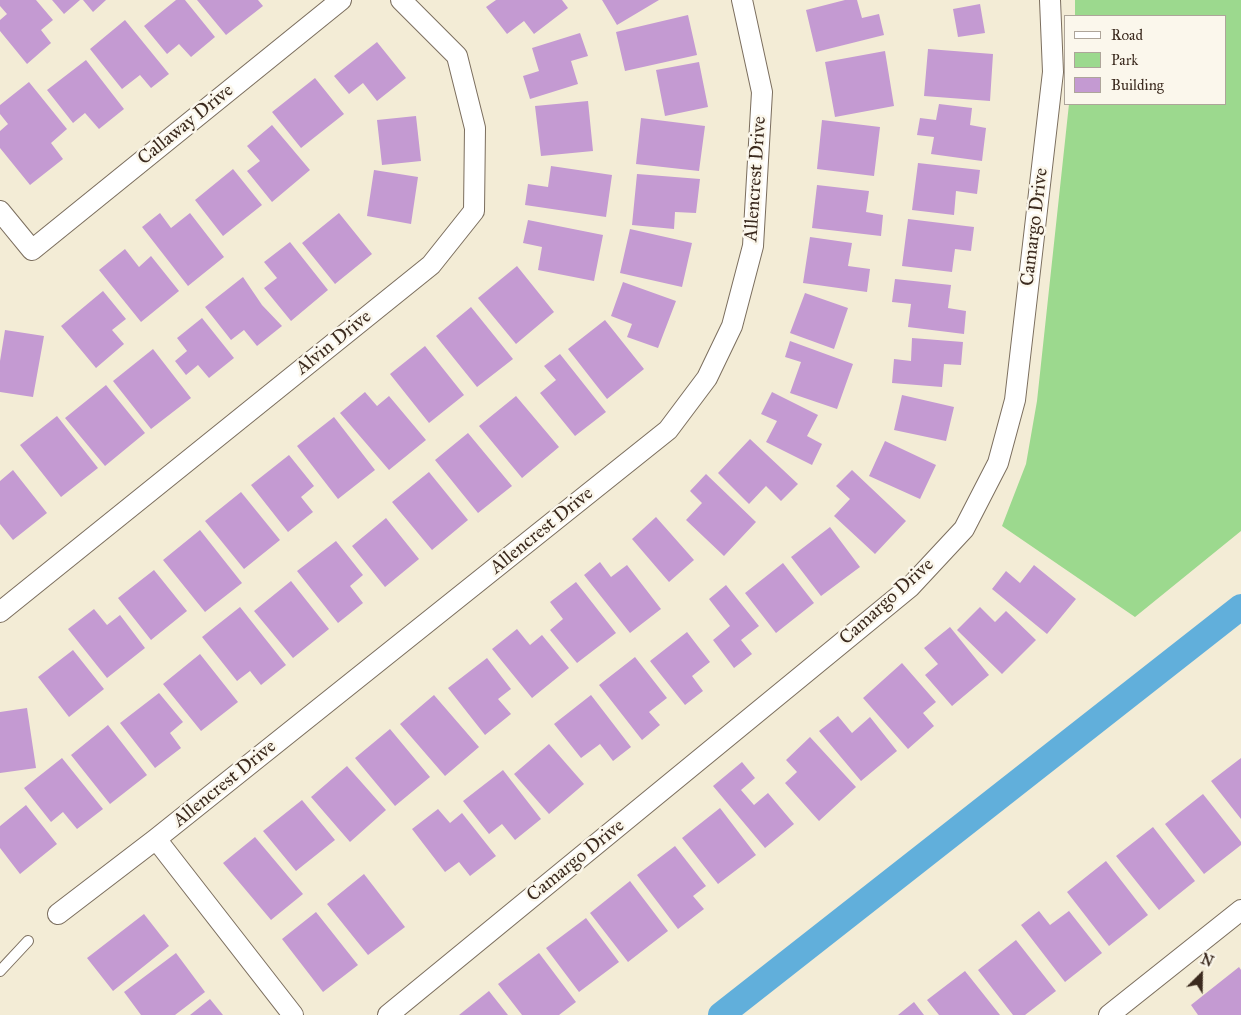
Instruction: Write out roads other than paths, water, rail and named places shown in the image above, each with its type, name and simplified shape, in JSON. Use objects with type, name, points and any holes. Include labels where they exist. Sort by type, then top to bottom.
[{"type":"street","name":"Callaway Drive","points":[[0,211],[32,250],[341,0]]},
{"type":"street","name":"Alvin Drive","points":[[0,612],[431,265],[474,211],[475,128],[457,56],[401,0]]},
{"type":"street","name":"Allencrest Drive","points":[[58,914],[156,839],[668,430],[707,378],[732,326],[752,246],[762,92],[742,0]]},
{"type":"street","name":"Camargo Drive","points":[[388,1015],[910,587],[964,529],[998,463],[1015,400],[1053,72],[1050,0]]},
{"type":"street","points":[[156,839],[293,1015]]},
{"type":"street","points":[[1109,1015],[1241,910]]},
{"type":"lane","points":[[0,971],[28,941]]},
{"type":"waterway","points":[[721,1015],[1241,607]]}]
